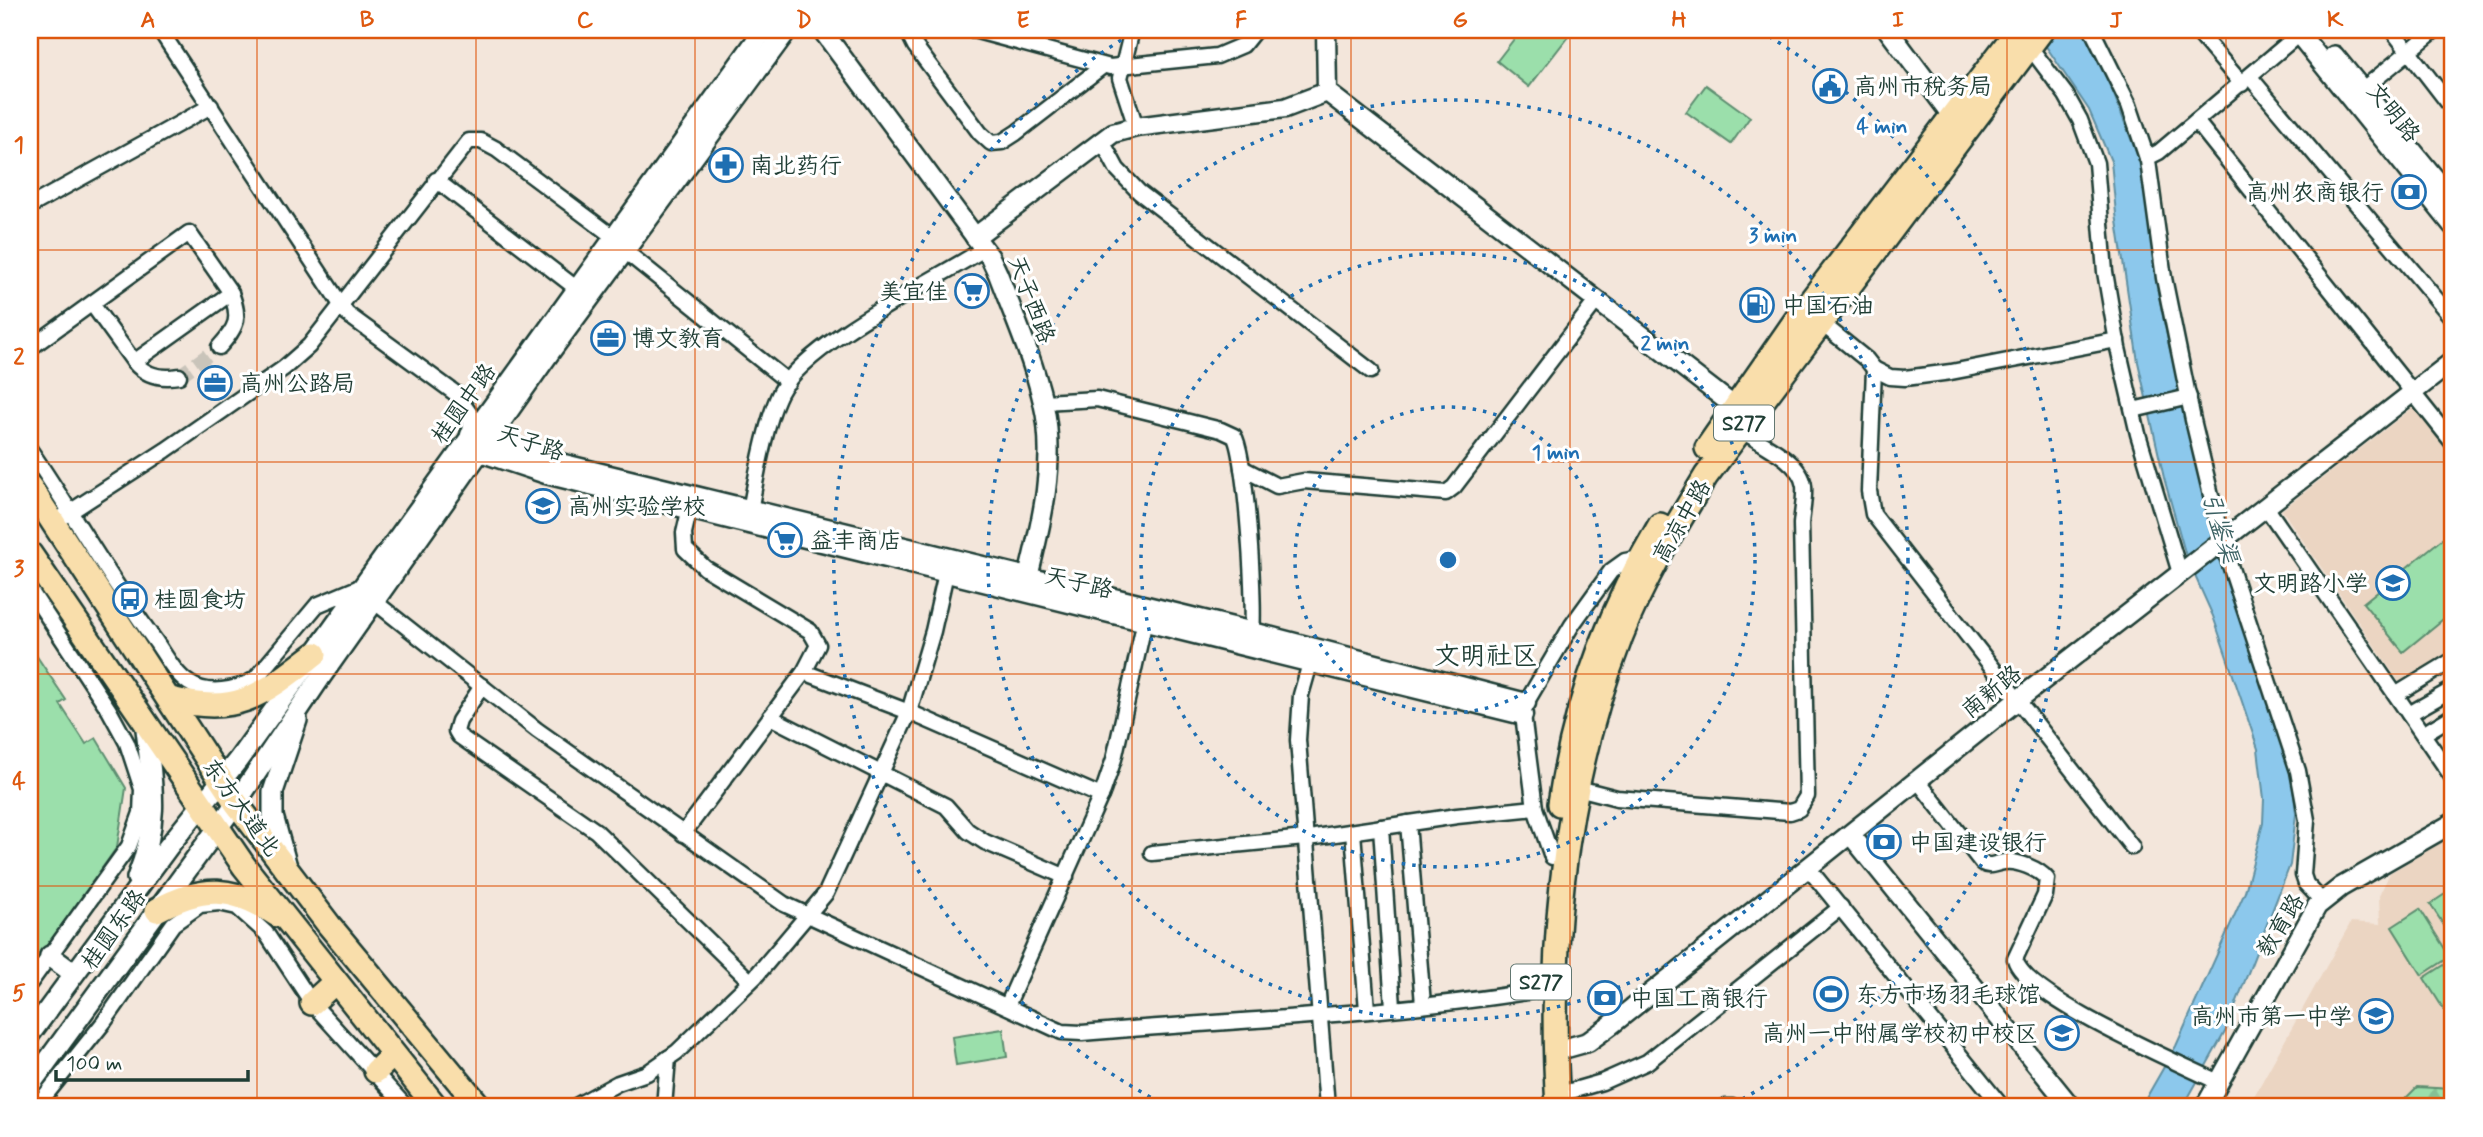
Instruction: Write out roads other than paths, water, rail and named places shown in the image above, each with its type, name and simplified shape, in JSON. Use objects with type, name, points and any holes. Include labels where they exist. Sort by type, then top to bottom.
[{"type":"main road","name":"桂圆中路","points":[[202,805],[315,654],[360,587],[480,442],[620,244],[764,30]]},
{"type":"main road","name":"桂圆中路","points":[[236,803],[375,602],[480,442],[576,288],[620,244],[787,30]]},
{"type":"main road","name":"文明路","points":[[2302,31],[2362,90],[2453,201]]},
{"type":"main road","name":"文明路","points":[[2302,31],[2453,225]]},
{"type":"main road","name":"高凉中路","points":[[1737,418],[1796,320],[1953,117],[2030,37]]},
{"type":"main road","name":"高凉中路","points":[[1553,1103],[1540,990],[1552,857],[1567,759],[1605,634],[1648,562],[1696,465],[1820,322],[2030,37]]},
{"type":"main road","name":"东方大道北","points":[[30,487],[61,516],[139,653],[236,803],[329,926],[479,1107]]},
{"type":"main road","name":"东方大道北","points":[[30,554],[217,827],[285,920],[436,1107]]},
{"type":"main road","name":"高凉中路","points":[[1553,1103],[1557,937],[1563,860],[1578,788],[1622,635],[1648,562]]},
{"type":"main road","points":[[110,671],[139,653]]},
{"type":"main road","points":[[170,699],[202,707],[229,705],[252,697],[315,654]]},
{"type":"main road","points":[[290,874],[273,816],[273,792],[291,747],[301,706]]},
{"type":"main road","points":[[127,902],[150,843],[154,813],[153,776],[145,722]]},
{"type":"main road","name":"桂圆东路","points":[[30,1085],[236,803]]},
{"type":"main road","name":"桂圆东路","points":[[30,1034],[73,973],[202,805]]},
{"type":"main road","points":[[157,911],[204,891],[224,891],[264,906],[285,920]]},
{"type":"main road","points":[[50,956],[73,973]]},
{"type":"main road","points":[[312,1003],[335,982]]},
{"type":"main road","points":[[376,1072],[393,1055]]},
{"type":"street","points":[[160,30],[341,304],[353,319],[455,393],[471,415],[480,442]]},
{"type":"street","name":"天子西路","points":[[822,30],[980,243],[999,274],[1043,402],[1048,464],[1039,536],[1026,586]]},
{"type":"street","points":[[913,30],[911,38],[915,46],[991,143],[1002,142],[1016,133],[1102,66]]},
{"type":"street","points":[[973,30],[1102,66],[1217,56],[1243,46],[1255,30]]},
{"type":"street","points":[[1132,30],[1120,85],[1136,127]]},
{"type":"street","points":[[1326,30],[1327,92]]},
{"type":"street","points":[[1888,30],[1953,117]]},
{"type":"street","points":[[2092,30],[2129,105],[2147,158],[2184,398],[2218,544],[2298,771],[2307,820],[2302,875],[2306,884],[2322,901]]},
{"type":"street","points":[[2196,30],[2246,80],[2453,319]]},
{"type":"street","points":[[2392,30],[2453,109]]},
{"type":"street","points":[[2362,90],[2435,30]]},
{"type":"street","points":[[2147,158],[2196,121],[2302,31]]},
{"type":"street","points":[[2030,37],[2080,120],[2096,163],[2105,272],[2117,340],[2182,571]]},
{"type":"street","points":[[749,517],[774,408],[797,370],[853,328],[980,243],[1102,141],[1113,134],[1136,127],[1285,108],[1327,92]]},
{"type":"street","points":[[1327,92],[1597,300],[1788,462],[1797,471],[1804,487],[1801,524],[1807,786],[1804,802],[1790,812],[1617,799],[1578,788]]},
{"type":"street","points":[[30,206],[211,106]]},
{"type":"street","points":[[2196,121],[2453,443]]},
{"type":"street","points":[[61,516],[166,450],[284,368],[309,346],[464,144],[472,139],[481,141],[620,244],[788,382]]},
{"type":"street","points":[[1102,141],[1116,169],[1139,192],[1371,371]]},
{"type":"street","points":[[436,180],[576,288]]},
{"type":"street","points":[[30,348],[189,233],[231,293],[236,307],[235,330],[219,347]]},
{"type":"street","points":[[134,362],[231,293]]},
{"type":"street","points":[[1242,468],[1277,486],[1304,481],[1446,493],[1454,487],[1597,300]]},
{"type":"street","points":[[92,304],[142,371],[155,376],[179,376]]},
{"type":"street","points":[[1820,322],[1867,360],[1874,369],[1898,379],[1951,372],[2117,340]]},
{"type":"street","name":"南新路","points":[[1556,1051],[1583,1044],[1594,1038],[2019,699],[2453,361]]},
{"type":"street","points":[[1874,369],[1869,491],[1873,514],[2132,847]]},
{"type":"street","points":[[2137,409],[2184,398]]},
{"type":"street","points":[[1043,402],[1097,399],[1226,432],[1237,439],[1252,572],[1252,640]]},
{"type":"street","name":"天子路","points":[[480,442],[546,474],[691,502],[1524,709]]},
{"type":"street","points":[[30,450],[61,516],[179,674],[189,683],[203,689],[244,686],[255,679],[317,605],[360,587]]},
{"type":"street","points":[[683,834],[804,672],[818,645],[816,638],[786,615],[705,568],[685,550],[684,533],[691,502]]},
{"type":"street","points":[[2266,507],[2453,778]]},
{"type":"street","points":[[1552,857],[1535,808],[1524,709],[1572,625],[1611,571],[1625,561],[1648,562]]},
{"type":"street","points":[[574,1107],[618,1083],[647,1073],[668,1058],[750,981],[826,892],[843,860],[908,712],[933,631],[948,566]]},
{"type":"street","points":[[30,590],[121,732],[138,769],[142,789],[141,813],[129,846],[30,983]]},
{"type":"street","points":[[375,602],[537,730],[783,904],[1062,1032],[1082,1033],[1367,1010],[1540,990]]},
{"type":"street","points":[[1007,1006],[1101,796],[1114,759],[1146,614]]},
{"type":"street","points":[[1312,655],[1301,695],[1298,740],[1327,1107]]},
{"type":"street","points":[[2397,695],[2453,660]]},
{"type":"street","points":[[804,672],[908,712],[1101,796]]},
{"type":"street","points":[[482,686],[457,726],[459,736],[596,831],[750,981]]},
{"type":"street","points":[[2409,715],[2453,689]]},
{"type":"street","points":[[2423,734],[2453,716]]},
{"type":"street","points":[[770,718],[946,806],[968,831],[985,842],[1066,877]]},
{"type":"street","points":[[1918,781],[1982,863],[1989,866],[2005,861],[2016,863],[2037,870],[2048,879],[2045,895],[2015,955],[2015,962],[2023,974],[2050,996],[2212,1079]]},
{"type":"street","points":[[1152,853],[1304,838],[1535,808]]},
{"type":"street","points":[[1408,823],[1423,1004]]},
{"type":"street","name":"教育路","points":[[2205,1107],[2212,1079],[2322,901],[2453,824]]},
{"type":"street","points":[[1381,827],[1393,1007]]},
{"type":"street","points":[[1353,832],[1367,1010]]},
{"type":"street","points":[[1851,835],[2071,1107]]},
{"type":"street","points":[[1809,869],[2002,1107]]},
{"type":"street","points":[[36,1107],[104,1022],[173,924],[201,905],[219,902],[237,907],[266,933],[312,1003],[406,1107]]},
{"type":"street","points":[[1553,1103],[1647,1062],[1841,907]]},
{"type":"street","points":[[664,1107],[668,1058]]},
{"type":"street","points":[[1725,1107],[1733,1107]]},
{"type":"water","points":[[2035,30],[2085,30],[2109,82],[2146,178],[2156,282],[2169,345],[2199,464],[2291,767],[2296,814],[2290,865],[2225,1032],[2183,1107],[2141,1107],[2176,1046],[2245,892],[2263,823],[2264,799],[2258,749],[2213,616],[2186,556],[2164,478],[2138,362],[2116,214],[2111,161],[2089,110]]},
{"type":"tunnel","points":[[179,376],[219,347]]},
{"type":"place","name":"高州市税务局","points":[[1830,86]]},
{"type":"place","name":"南北药行","points":[[726,165]]},
{"type":"place","name":"高州农商银行","points":[[2409,192]]},
{"type":"place","name":"美宜佳","points":[[972,291]]},
{"type":"place","name":"中国石油","points":[[1757,305]]},
{"type":"place","name":"博文教育","points":[[608,338]]},
{"type":"place","name":"高州公路局","points":[[215,383]]},
{"type":"place","name":"高州实验学校","points":[[543,506]]},
{"type":"place","name":"益丰商店","points":[[785,540]]},
{"type":"place","name":"文明路小学","points":[[2393,583]]},
{"type":"place","name":"桂圆食坊","points":[[130,599]]},
{"type":"place","name":"中国建设银行","points":[[1884,842]]},
{"type":"place","name":"东方市场羽毛球馆","points":[[1831,994]]},
{"type":"place","name":"中国工商银行","points":[[1605,998]]},
{"type":"place","name":"高州市第一中学","points":[[2376,1016]]},
{"type":"place","name":"高州一中附属学校初中校区","points":[[2062,1033]]},
{"type":"district","name":"文明社区","points":[[1486,655]]},
{"type":"water label","name":"引鉴渠","points":[[2221,528]]}]
